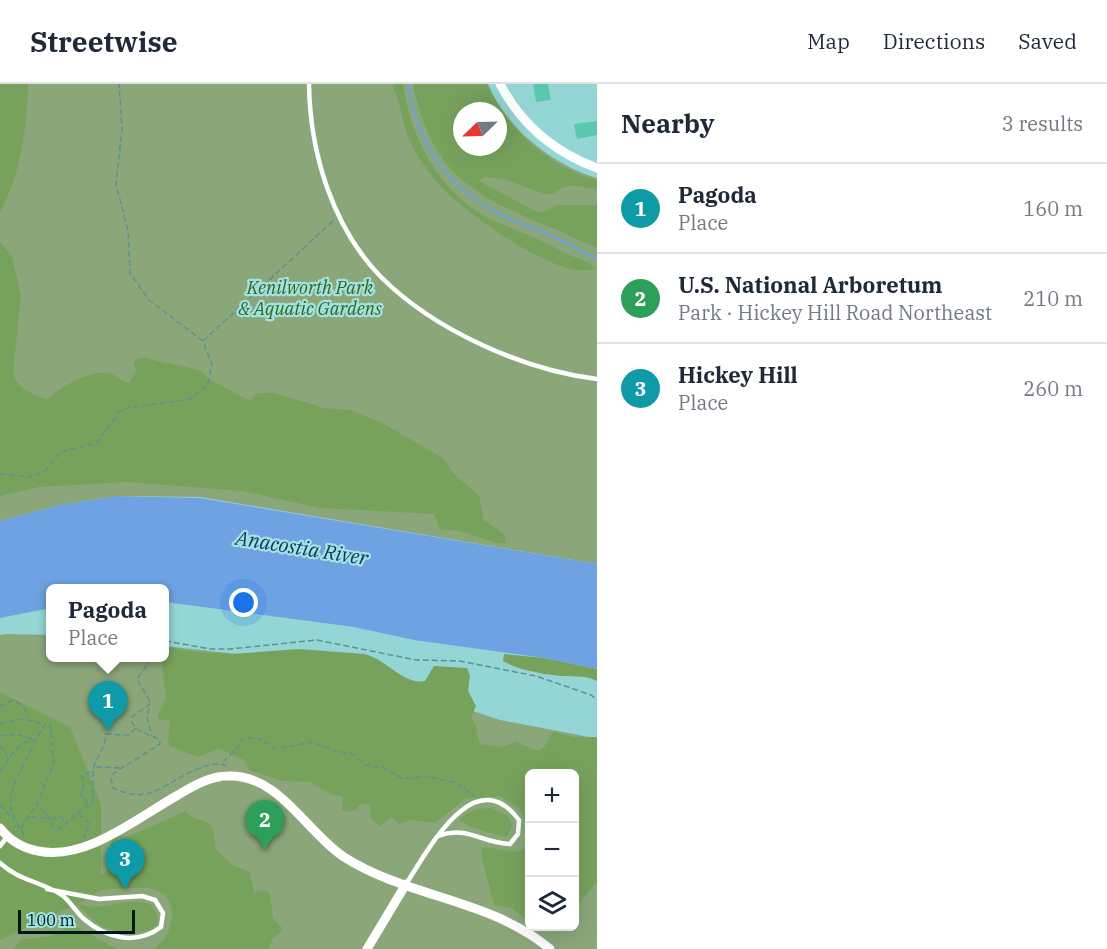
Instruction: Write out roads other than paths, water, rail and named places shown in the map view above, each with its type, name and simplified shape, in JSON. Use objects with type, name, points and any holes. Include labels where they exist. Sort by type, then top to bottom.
[{"type":"street","points":[[500,84],[517,112],[540,136],[568,155],[597,168]]},
{"type":"street","points":[[0,828],[7,837],[28,848],[52,853],[75,851],[100,840],[192,787],[216,778],[232,776],[253,780],[271,789],[316,834],[346,857],[406,884],[500,917],[527,932],[550,949]]},
{"type":"street","points":[[367,949],[406,884]]},
{"type":"lane","points":[[309,84],[316,151],[325,184],[357,245],[381,276],[437,320],[467,337],[506,354],[561,372],[597,379]]},
{"type":"lane","points":[[406,884],[438,836],[452,816],[466,806],[480,802],[500,803],[510,808],[519,820],[518,834],[510,844],[498,844],[461,831],[451,830],[438,836]]},
{"type":"lane","points":[[0,846],[7,837]]},
{"type":"lane","points":[[0,863],[9,872],[47,889],[62,895],[84,919],[107,933],[133,938],[144,937],[161,927],[163,913],[155,900],[142,896],[99,899],[47,889]]},
{"type":"water","name":"Anacostia River","points":[[116,496],[200,498],[597,564],[597,669],[545,658],[414,640],[354,627],[169,603],[169,584],[46,584],[46,609],[0,618],[0,521],[56,506]]},
{"type":"waterway","points":[[409,84],[412,105],[427,144],[437,161],[465,191],[500,214],[554,237],[597,259]]},
{"type":"place","name":"Pagoda","points":[[108,731]]},
{"type":"place","name":"U.S. National Arboretum","points":[[265,850]]},
{"type":"place","name":"Hickey Hill","points":[[125,889]]},
{"type":"park label","name":"Kenilworth Park & Aquatic Gardens","points":[[310,298]]}]
